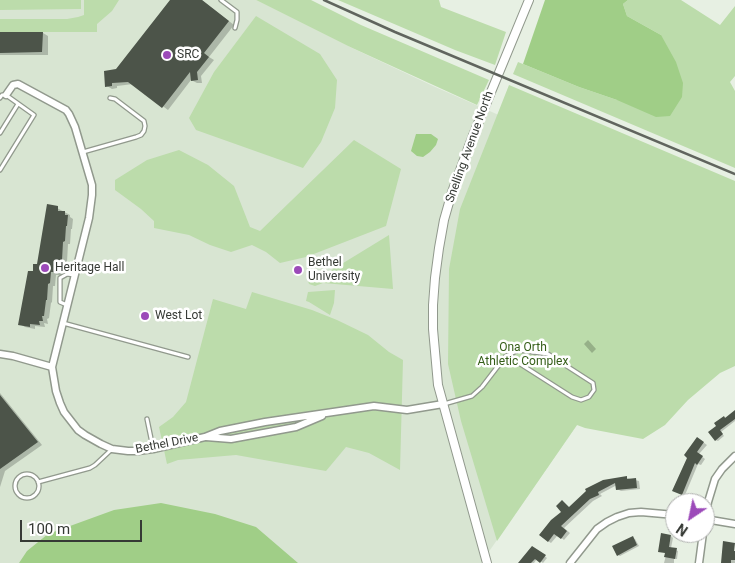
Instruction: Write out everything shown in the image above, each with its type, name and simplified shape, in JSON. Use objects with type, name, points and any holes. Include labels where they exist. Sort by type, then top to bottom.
[{"type":"street","name":"Snelling Avenue North","points":[[487,563],[438,385],[433,329],[435,278],[444,220],[452,192],[529,0]]},
{"type":"street","points":[[0,354],[52,367],[89,218],[92,195],[92,184],[83,153],[75,127],[66,110],[21,85],[15,84],[3,97]]},
{"type":"street","name":"Bethel Drive","points":[[52,367],[60,403],[70,420],[85,435],[100,444],[112,449],[128,452],[153,449],[205,437],[220,430],[265,422],[374,406],[407,410],[444,404]]},
{"type":"street","name":"Bethel Drive","points":[[205,437],[231,439],[251,436],[296,427],[332,412]]},
{"type":"street","points":[[711,493],[715,478],[735,456]]},
{"type":"street","points":[[570,563],[597,529],[607,522],[617,517],[640,512],[665,514]]},
{"type":"street","points":[[715,520],[735,524]]},
{"type":"street","points":[[699,563],[702,543]]},
{"type":"lane","points":[[221,0],[237,12],[235,28]]},
{"type":"lane","points":[[0,170],[34,115],[3,97]]},
{"type":"lane","points":[[83,153],[136,137],[144,131],[144,121],[115,99],[110,98]]},
{"type":"lane","points":[[0,133],[18,104]]},
{"type":"lane","points":[[67,305],[60,302],[60,278],[67,274],[75,275]]},
{"type":"lane","points":[[63,323],[188,357]]},
{"type":"lane","points":[[444,404],[472,396],[482,387],[505,357],[508,355],[518,350],[548,354],[593,383],[594,390],[589,397],[582,400],[572,397],[508,355]]},
{"type":"lane","points":[[147,420],[153,449]]},
{"type":"lane","points":[[38,482],[90,468],[112,449]]},
{"type":"lane","points":[[22,475],[32,476],[38,482],[39,488],[33,497],[22,498],[15,490],[16,482],[22,475]]},
{"type":"shaded area","name":"Bethel University","points":[[0,0],[256,0],[433,86],[639,177],[577,425],[481,563],[0,563]]},
{"type":"shaded area","points":[[545,0],[628,0],[623,4],[627,16],[661,35],[676,62],[683,83],[682,97],[670,116],[656,117],[523,64]]},
{"type":"shaded area","points":[[416,134],[431,134],[438,139],[436,145],[423,157],[417,156],[411,151]]},
{"type":"shaded area","points":[[161,503],[215,514],[256,527],[298,563],[19,563],[27,551],[48,534],[114,510]]},
{"type":"green space","points":[[0,0],[81,0],[81,9],[0,10]]},
{"type":"green space","points":[[84,0],[119,0],[112,11],[97,24],[97,32],[0,32],[0,19],[67,19],[84,15]]},
{"type":"green space","points":[[256,0],[311,0],[361,25],[489,80],[477,105],[348,46]]},
{"type":"green space","points":[[338,0],[439,0],[441,7],[506,32],[495,65]]},
{"type":"green space","points":[[628,0],[681,0],[720,25],[735,6],[735,76],[730,82],[735,91],[735,168],[513,74],[518,62],[617,100],[661,35],[627,16],[623,4]]},
{"type":"green space","points":[[256,16],[320,54],[337,80],[335,108],[321,142],[303,168],[196,130],[189,118],[214,72]]},
{"type":"green space","name":"Ona Orth Athletic Complex","points":[[509,85],[735,181],[735,366],[720,373],[688,400],[665,425],[643,439],[577,425],[497,541],[461,421],[448,364],[449,269],[460,209]]},
{"type":"green space","points":[[354,140],[401,169],[386,226],[306,257],[280,263],[266,252],[252,245],[231,252],[189,235],[154,228],[154,221],[115,190],[115,180],[147,160],[179,150],[208,165],[234,186],[250,227],[260,231]]},
{"type":"green space","points":[[389,235],[393,289],[323,283],[315,286],[309,284],[308,281],[311,275],[322,276]]},
{"type":"green space","points":[[335,290],[334,303],[330,315],[306,301],[308,292]]},
{"type":"green space","points":[[252,292],[312,310],[337,320],[368,335],[389,352],[403,360],[400,470],[369,453],[346,447],[326,471],[236,455],[178,460],[167,464],[159,427],[173,417],[186,402],[213,299],[246,309]]},
{"type":"building","name":"SRC","points":[[170,0],[202,0],[229,21],[204,53],[209,57],[197,72],[198,80],[191,81],[190,72],[162,108],[128,82],[112,83],[112,86],[105,87],[104,71],[116,69]]},
{"type":"building","points":[[0,32],[43,32],[42,52],[0,53]]},
{"type":"building","name":"Heritage Hall","points":[[47,204],[58,206],[58,211],[65,211],[65,215],[68,215],[62,260],[59,260],[60,263],[57,264],[56,272],[51,272],[44,316],[42,316],[43,321],[39,321],[40,325],[30,324],[30,327],[18,325],[28,271],[33,271],[33,264],[37,264]]},
{"type":"building","points":[[0,395],[38,442],[0,469]]},
{"type":"building","points":[[735,410],[735,419],[720,430],[723,434],[715,441],[708,432],[716,426],[714,423],[724,416],[725,418]]},
{"type":"building","points":[[697,437],[704,442],[697,452],[703,456],[697,465],[695,463],[683,493],[677,493],[672,491],[687,458],[684,455]]},
{"type":"building","points":[[627,476],[627,479],[636,478],[637,488],[616,490],[615,483],[598,492],[599,495],[590,499],[561,526],[567,531],[561,539],[554,534],[548,542],[539,535],[551,520],[561,512],[556,506],[562,500],[569,507],[586,491],[585,489],[603,480]]},
{"type":"building","points":[[661,533],[665,534],[665,543],[670,543],[669,547],[677,548],[675,559],[664,557],[665,553],[658,552]]},
{"type":"building","points":[[633,536],[637,545],[617,556],[612,546]]},
{"type":"building","points":[[723,541],[735,543],[735,560],[731,560],[731,563],[721,563]]},
{"type":"building","points":[[532,546],[546,555],[540,563],[535,559],[531,563],[518,563]]},
{"type":"railway","points":[[324,0],[395,32],[735,174]]},
{"type":"place","name":"SRC","points":[[167,55]]},
{"type":"place","name":"Heritage Hall","points":[[45,268]]},
{"type":"place","name":"Bethel University","points":[[298,270]]},
{"type":"place","name":"West Lot","points":[[145,316]]}]
